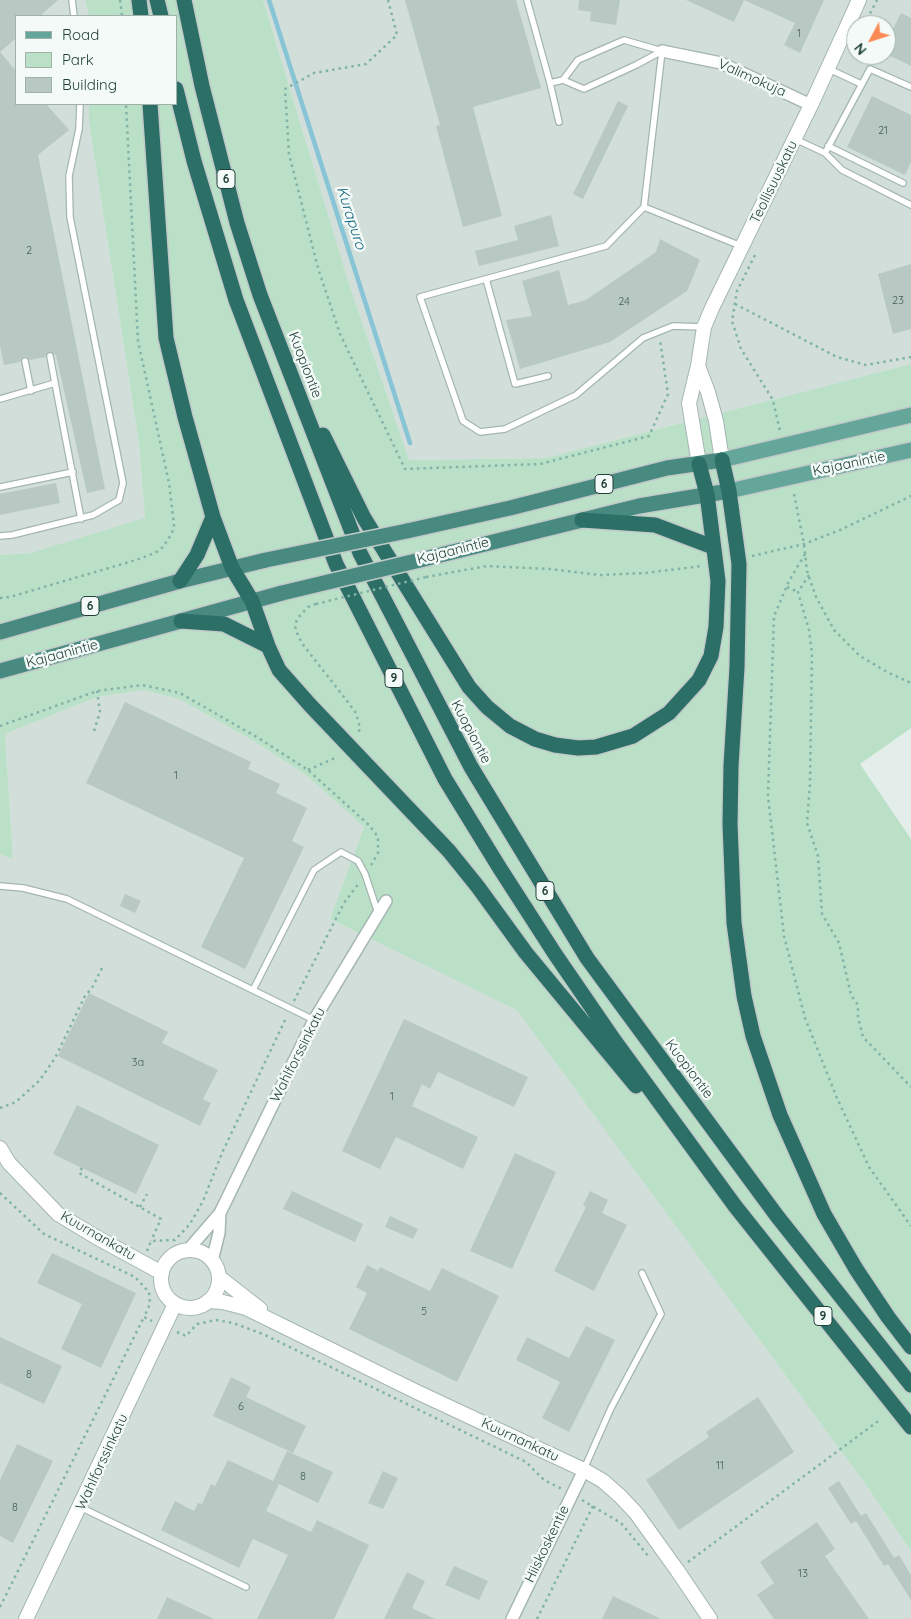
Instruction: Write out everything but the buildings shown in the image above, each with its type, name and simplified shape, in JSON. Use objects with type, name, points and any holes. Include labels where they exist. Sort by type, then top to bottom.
[{"type":"highway","points":[[139,0],[141,15]]},
{"type":"highway","points":[[157,0],[161,15]]},
{"type":"highway","name":"Kuopiontie","points":[[184,0],[202,86],[237,223],[260,295],[360,553],[471,767],[586,958],[778,1216],[911,1385]]},
{"type":"highway","name":"9","points":[[178,97],[199,178],[236,300],[336,564],[445,779],[555,954],[614,1040],[735,1206],[911,1427]]},
{"type":"highway","points":[[150,105],[166,338],[184,418],[213,517],[232,568],[252,601],[268,646],[280,670],[310,705],[450,852],[526,953],[735,1206]]},
{"type":"highway","name":"6","points":[[283,354],[364,518],[453,664],[469,687],[487,707],[510,726],[535,739],[555,745],[578,748],[614,743],[633,736],[669,713],[699,680],[711,656],[716,627],[718,581],[707,494]]},
{"type":"highway","points":[[722,460],[729,490],[738,564],[737,667],[730,766],[730,824],[734,923],[744,996],[753,1036],[780,1115],[824,1214],[856,1269],[888,1317],[911,1347]]},
{"type":"highway","name":"6","points":[[699,464],[722,460]]},
{"type":"highway","points":[[699,464],[707,494]]},
{"type":"highway","name":"Kajaanintie","points":[[0,632],[232,568],[510,508],[667,468],[699,464]]},
{"type":"highway","name":"Kajaanintie","points":[[1,672],[282,593],[639,506],[729,490]]},
{"type":"highway","points":[[180,581],[197,555],[213,517]]},
{"type":"highway","name":"6","points":[[582,520],[655,525],[713,547]]},
{"type":"highway","points":[[181,621],[224,624],[268,646]]},
{"type":"main road","points":[[722,460],[911,415]]},
{"type":"main road","name":"Kajaanintie","points":[[729,490],[911,450]]},
{"type":"street","name":"Teollisuuskatu","points":[[699,464],[689,403],[698,366],[704,328],[795,139],[859,0]]},
{"type":"street","name":"Valimokuja","points":[[662,51],[721,63],[811,105]]},
{"type":"street","points":[[698,366],[716,421],[722,460]]},
{"type":"street","name":"Wahlforssinkatu","points":[[188,1250],[220,1213],[314,1020],[386,901]]},
{"type":"street","name":"Kuurnankatu","points":[[0,1148],[9,1163],[58,1214],[162,1273]]},
{"type":"street","name":"Wahlforssinkatu","points":[[212,1261],[219,1233],[220,1213]]},
{"type":"street","points":[[188,1250],[197,1251],[212,1261],[216,1268],[218,1286],[208,1301],[201,1306],[192,1307],[175,1304],[168,1298],[163,1290],[161,1280],[166,1262],[172,1256],[188,1250]]},
{"type":"street","name":"Kuurnankatu","points":[[218,1277],[278,1324]]},
{"type":"street","name":"Kuurnankatu","points":[[208,1301],[223,1302],[246,1308],[425,1396],[584,1470],[603,1481],[636,1513],[710,1619]]},
{"type":"street","name":"Wahlforssinkatu","points":[[26,1619],[175,1304]]},
{"type":"street","name":"Hiiskoskentie","points":[[512,1619],[584,1470]]},
{"type":"lane","points":[[72,0],[74,15]]},
{"type":"lane","points":[[527,0],[559,122]]},
{"type":"lane","points":[[550,84],[563,80],[578,60],[624,40],[662,51]]},
{"type":"lane","points":[[662,51],[644,207],[606,246],[420,297],[463,421],[480,432],[505,428],[576,395],[643,338],[673,326],[704,328]]},
{"type":"lane","points":[[563,80],[584,89],[662,51]]},
{"type":"lane","points":[[827,68],[861,84]]},
{"type":"lane","points":[[825,153],[870,69],[911,87]]},
{"type":"lane","points":[[0,536],[81,519],[93,515],[119,500],[122,483],[70,217],[69,176],[78,129],[80,105]]},
{"type":"lane","points":[[795,139],[825,153],[842,170],[911,205]]},
{"type":"lane","points":[[828,146],[903,182]]},
{"type":"lane","points":[[644,207],[742,247]]},
{"type":"lane","points":[[486,278],[515,384],[548,376]]},
{"type":"lane","points":[[50,356],[81,519]]},
{"type":"lane","points":[[25,361],[31,391]]},
{"type":"lane","points":[[0,399],[55,383]]},
{"type":"lane","points":[[0,487],[73,472]]},
{"type":"lane","points":[[253,990],[314,870],[341,852],[358,861],[365,874],[378,913]]},
{"type":"lane","points":[[0,886],[23,888],[67,899],[314,1020]]},
{"type":"lane","points":[[584,1470],[611,1408],[661,1314],[642,1273]]},
{"type":"lane","points":[[80,1507],[246,1587]]},
{"type":"path","points":[[120,0],[122,15]]},
{"type":"path","points":[[388,0],[397,35],[366,64],[314,73],[285,89],[289,154],[318,268],[340,334],[405,469],[540,464],[649,436],[668,394],[659,331]]},
{"type":"path","points":[[869,15],[877,0]]},
{"type":"path","points":[[0,598],[10,597],[136,560],[162,547],[172,533],[174,525],[169,483],[138,341],[126,105]]},
{"type":"path","points":[[759,246],[737,292],[732,321],[741,349],[773,400],[781,434]]},
{"type":"path","points":[[734,303],[837,357],[866,365],[911,356]]},
{"type":"path","points":[[794,494],[809,575],[816,597],[834,630],[860,656],[911,684]]},
{"type":"path","points":[[751,556],[804,544],[840,530],[911,496]]},
{"type":"path","points":[[806,554],[787,587],[774,616],[768,796],[784,936],[805,1018],[837,1098],[869,1167],[911,1226]]},
{"type":"path","points":[[357,735],[360,728],[356,713],[298,636],[295,626],[296,619],[308,607],[426,577],[488,566],[600,574],[645,573],[702,566]]},
{"type":"path","points":[[809,575],[798,592],[809,630],[812,653],[810,784],[807,823],[818,856],[822,914],[839,943],[851,994],[858,1005],[858,1017],[863,1037],[911,1087]]},
{"type":"path","points":[[787,587],[798,592]]},
{"type":"path","points":[[0,726],[97,691],[142,684],[180,694],[260,739],[308,770],[369,825],[378,837],[378,853],[344,903],[222,1154],[203,1201],[190,1224],[175,1240],[151,1241]]},
{"type":"path","points":[[94,731],[100,712],[97,691]]},
{"type":"path","points":[[308,770],[335,758]]},
{"type":"path","points":[[0,1108],[16,1102],[40,1080],[56,1058],[85,996],[92,988],[102,968]]},
{"type":"path","points":[[82,1168],[79,1173],[161,1218],[135,1277]]},
{"type":"path","points":[[0,1193],[44,1234],[135,1277],[149,1292],[150,1304],[0,1607]]},
{"type":"path","points":[[140,1207],[147,1194]]},
{"type":"path","points":[[144,1317],[186,1336],[198,1324],[216,1320],[233,1323],[263,1334],[526,1462],[544,1480],[593,1506],[620,1523],[650,1558]]},
{"type":"path","points":[[677,1570],[881,1419]]},
{"type":"path","points":[[538,1619],[593,1506]]},
{"type":"shaded area","points":[[0,0],[85,0],[89,15],[15,15],[15,105],[89,105],[89,122],[139,443],[145,518],[122,528],[31,553],[0,555]]},
{"type":"shaded area","points":[[263,0],[911,0],[911,364],[546,458],[409,460],[349,284]]},
{"type":"shaded area","points":[[144,690],[179,699],[257,743],[306,775],[364,827],[330,919],[517,1009],[864,1482],[911,1551],[911,1619],[0,1619],[0,854],[13,858],[5,734],[97,697]]},
{"type":"green space","points":[[85,0],[263,0],[349,284],[409,460],[546,458],[911,364],[911,728],[860,764],[911,839],[911,1551],[864,1482],[517,1010],[330,919],[364,827],[306,775],[257,743],[179,699],[144,690],[97,697],[5,734],[13,859],[0,854],[0,555],[31,553],[145,518],[139,443],[89,122],[89,105],[178,105],[178,15],[89,15]]},
{"type":"waterway","name":"Kurapuro","points":[[269,0],[410,443]]}]
